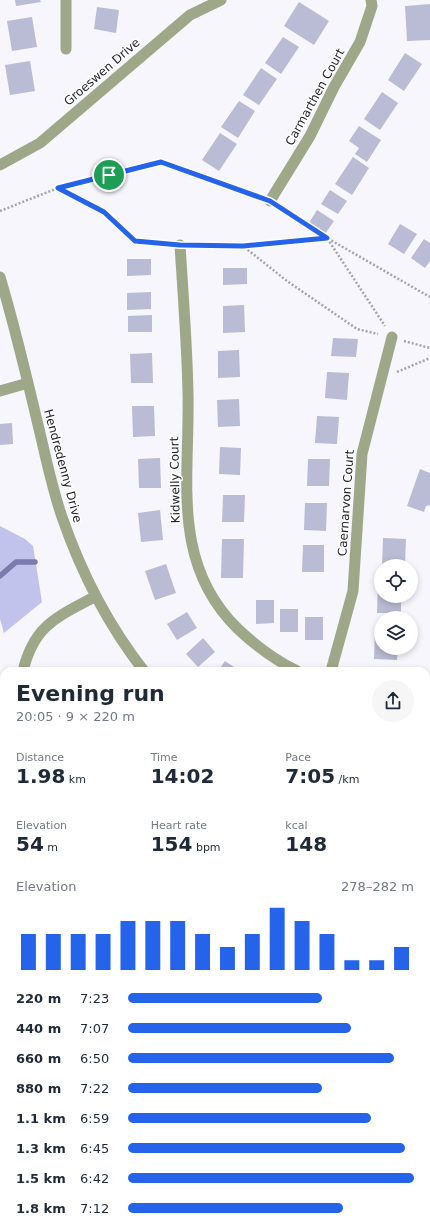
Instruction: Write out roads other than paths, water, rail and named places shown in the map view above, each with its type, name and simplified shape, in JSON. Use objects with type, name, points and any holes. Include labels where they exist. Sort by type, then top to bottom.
[{"type":"street","points":[[66,0],[66,49]]},
{"type":"street","name":"Groeswen Drive","points":[[0,165],[40,143],[190,15],[221,0]]},
{"type":"street","name":"Carmarthen Court","points":[[270,201],[310,136],[334,87],[360,42],[372,6],[371,0]]},
{"type":"street","name":"Kidwelly Court","points":[[180,245],[188,393],[187,511],[190,538],[196,562],[209,594],[230,621],[268,654],[290,667]]},
{"type":"street","name":"Hendredenny Drive","points":[[0,277],[61,516],[78,558],[96,596],[119,637],[141,667]]},
{"type":"street","name":"Caernarvon Court","points":[[332,667],[353,591],[362,454],[392,337]]},
{"type":"street","points":[[0,391],[28,383]]},
{"type":"street","points":[[24,667],[31,645],[48,623],[96,596]]},
{"type":"waterway","points":[[0,576],[16,562],[35,562]]}]
